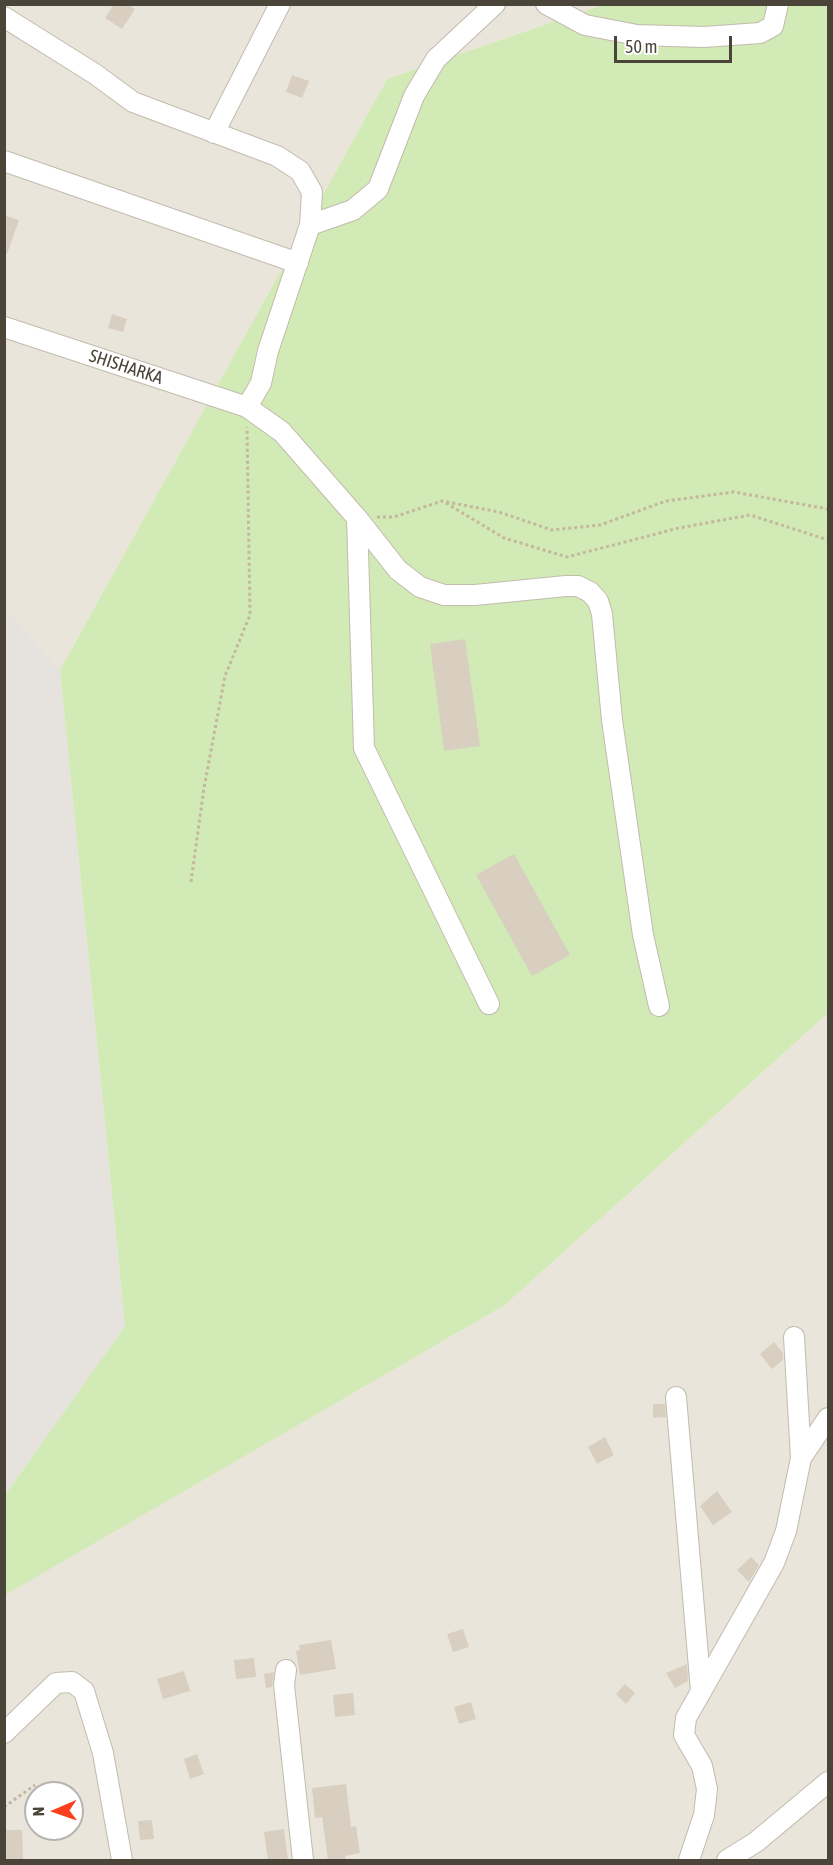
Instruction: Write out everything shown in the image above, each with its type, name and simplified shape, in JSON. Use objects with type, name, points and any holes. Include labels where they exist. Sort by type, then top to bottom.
[{"type":"street","points":[[214,133],[280,4]]},
{"type":"street","points":[[310,225],[353,210],[378,189],[414,96],[436,59],[495,4]]},
{"type":"street","points":[[546,4],[585,25],[637,35],[704,37],[741,32],[760,33],[773,26],[778,4]]},
{"type":"street","points":[[4,17],[95,74],[133,102],[277,156],[300,171],[312,192],[310,225],[261,383],[247,407]]},
{"type":"street","points":[[4,161],[298,263]]},
{"type":"street","name":"SHISHARKA","points":[[4,327],[247,407],[282,432],[357,518],[398,570],[420,586],[444,595],[578,586],[590,592],[598,601],[602,614],[612,720],[643,935],[659,1006]]},
{"type":"street","points":[[357,518],[364,748],[489,1004]]},
{"type":"street","points":[[689,1860],[704,1815],[707,1789],[702,1766],[684,1735],[686,1718],[774,1563],[786,1530],[801,1458],[794,1337]]},
{"type":"street","points":[[676,1396],[701,1691]]},
{"type":"street","points":[[801,1458],[828,1418]]},
{"type":"street","points":[[286,1670],[284,1685],[303,1860]]},
{"type":"street","points":[[4,1733],[56,1683],[72,1682],[84,1690],[103,1753],[122,1860]]},
{"type":"street","points":[[727,1860],[756,1842],[828,1782]]},
{"type":"path","points":[[191,882],[204,788],[225,676],[250,615],[247,407]]},
{"type":"path","points":[[357,518],[394,517],[442,501],[499,512],[552,531],[600,525],[666,501],[734,492],[828,509]]},
{"type":"path","points":[[442,501],[504,538],[567,557],[679,528],[750,515],[828,540]]},
{"type":"path","points":[[4,1807],[24,1793]]},
{"type":"shaded area","points":[[4,5],[602,5],[387,79],[60,670],[5,607]]},
{"type":"shaded area","points":[[5,607],[60,670],[125,1326],[5,1495]]},
{"type":"shaded area","points":[[828,1013],[828,1860],[5,1860],[4,1595],[505,1305]]},
{"type":"green space","points":[[602,5],[828,5],[828,1013],[505,1305],[5,1595],[5,1495],[125,1326],[60,670],[387,79]]},
{"type":"building","points":[[114,4],[127,4],[135,9],[122,29],[105,18]]},
{"type":"building","points":[[292,75],[309,81],[302,98],[286,92]]},
{"type":"building","points":[[4,215],[19,220],[7,254],[4,254]]},
{"type":"building","points":[[112,314],[127,319],[123,332],[108,328]]},
{"type":"building","points":[[465,639],[480,746],[444,751],[430,644]]},
{"type":"building","points":[[514,854],[570,955],[532,976],[476,875]]},
{"type":"building","points":[[774,1342],[783,1353],[783,1360],[772,1369],[760,1354]]},
{"type":"building","points":[[653,1404],[665,1404],[666,1417],[653,1418]]},
{"type":"building","points":[[605,1437],[614,1455],[597,1464],[588,1447]]},
{"type":"building","points":[[717,1491],[732,1512],[713,1525],[700,1506]]},
{"type":"building","points":[[751,1557],[759,1565],[749,1582],[737,1570]]},
{"type":"building","points":[[463,1629],[469,1647],[453,1652],[447,1634]]},
{"type":"building","points":[[331,1640],[336,1669],[300,1675],[296,1651],[300,1650],[299,1645]]},
{"type":"building","points":[[254,1658],[256,1677],[236,1679],[234,1660]]},
{"type":"building","points":[[687,1664],[688,1681],[675,1688],[666,1673]]},
{"type":"building","points":[[184,1671],[190,1691],[163,1699],[157,1679]]},
{"type":"building","points":[[274,1672],[272,1687],[266,1688],[264,1674]]},
{"type":"building","points":[[625,1684],[635,1693],[626,1704],[616,1694]]},
{"type":"building","points":[[353,1693],[355,1715],[335,1717],[333,1695]]},
{"type":"building","points":[[471,1702],[476,1719],[459,1724],[454,1707]]},
{"type":"building","points":[[197,1754],[204,1774],[190,1779],[184,1759]]},
{"type":"building","points":[[346,1784],[351,1827],[356,1826],[360,1853],[345,1856],[346,1860],[328,1860],[322,1817],[315,1818],[312,1788]]},
{"type":"building","points":[[152,1820],[154,1839],[140,1840],[138,1821]]},
{"type":"building","points":[[284,1829],[288,1860],[268,1860],[264,1832]]},
{"type":"building","points":[[4,1830],[22,1830],[23,1860],[4,1860]]}]
